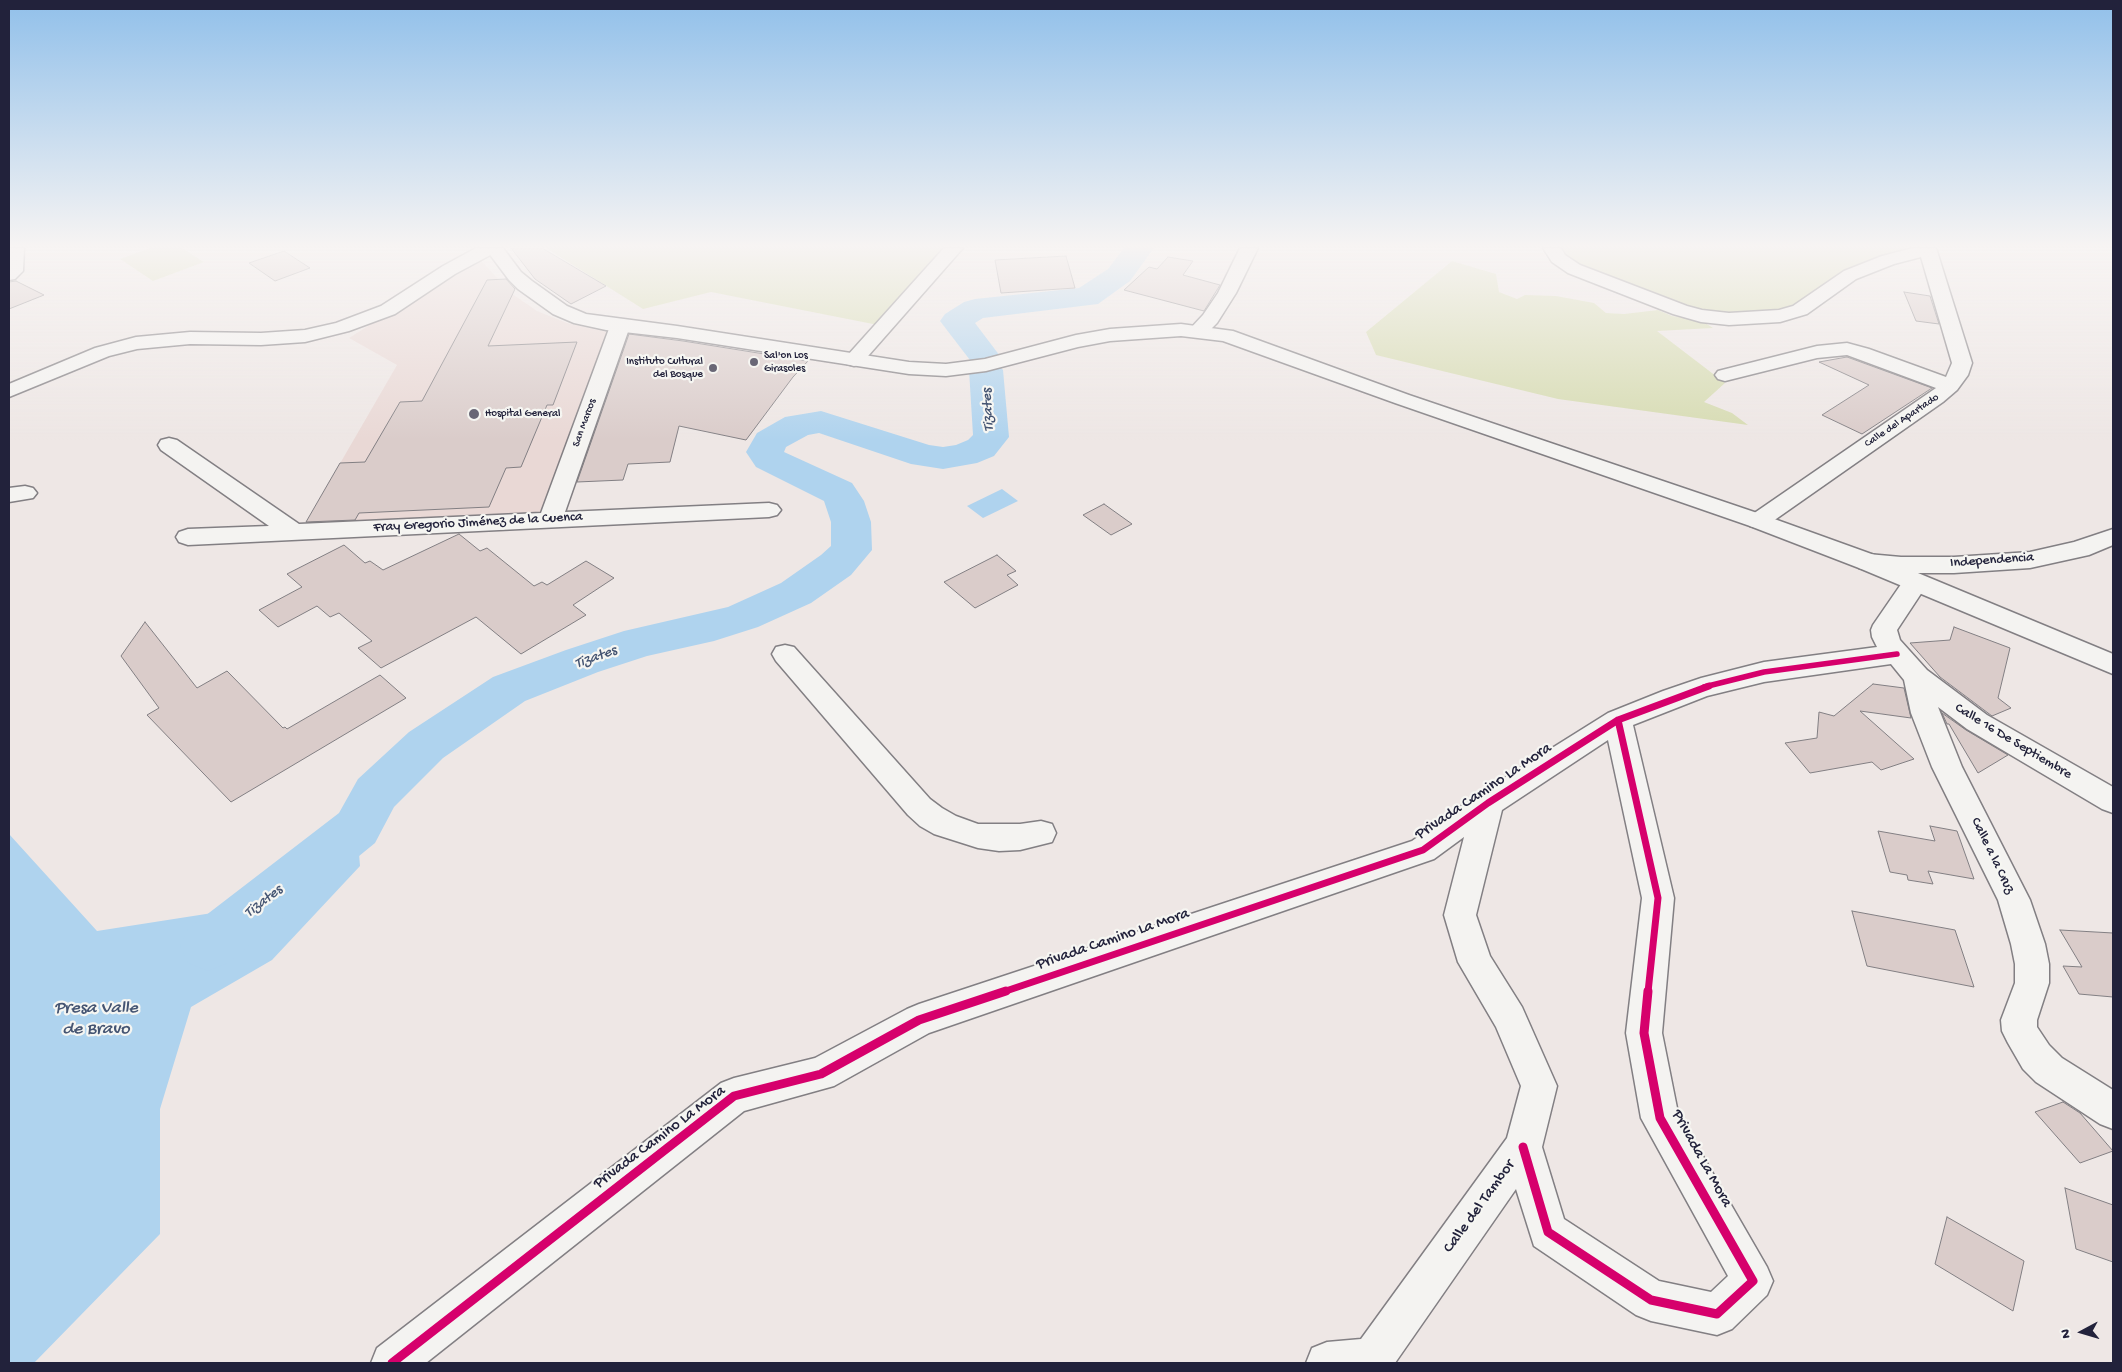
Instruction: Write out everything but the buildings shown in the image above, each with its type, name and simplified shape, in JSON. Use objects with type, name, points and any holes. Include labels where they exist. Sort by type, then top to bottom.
[{"type":"street","points":[[9,390],[102,352],[136,343],[190,338],[261,339],[305,336],[342,328],[383,312]]},
{"type":"street","points":[[565,312],[581,319],[620,326],[677,332],[854,360],[927,369],[966,368],[986,365],[1091,338],[1147,331],[1198,331],[1226,335],[1402,399],[1758,521],[1868,562],[2113,665]]},
{"type":"street","points":[[854,360],[897,312]]},
{"type":"street","points":[[1198,331],[1213,312]]},
{"type":"street","points":[[1687,312],[1701,316],[1729,319],[1780,316],[1793,312]]},
{"type":"street","name":"Calle del Apartado","points":[[1758,521],[1936,398],[1950,386],[1958,375],[1962,363],[1946,312]]},
{"type":"street","name":"San Marcos","points":[[550,520],[620,326]]},
{"type":"street","points":[[1726,375],[1816,352],[1847,350],[1862,353],[1950,386]]},
{"type":"street","points":[[169,445],[294,532]]},
{"type":"street","name":"Fray Gregorio Jiménez de la Cuenca","points":[[188,537],[769,510]]},
{"type":"street","name":"Independencia","points":[[1868,562],[1927,565],[2030,560],[2080,549],[2113,536]]},
{"type":"street","name":"Calle a la Cruz","points":[[1915,583],[1884,630],[1889,645],[1907,665],[1947,767],[2014,900],[2028,944],[2032,964],[2032,983],[2019,1020],[2020,1031],[2036,1057],[2049,1070],[2113,1111]]},
{"type":"street","points":[[785,654],[920,807],[931,817],[945,825],[978,836],[1020,837],[1041,833]]},
{"type":"street","name":"Privada Camino La Mora","points":[[392,1363],[734,1096],[820,1074],[919,1020],[1422,850],[1488,803],[1618,720],[1701,688],[1746,676],[1800,666],[1907,665]]},
{"type":"street","name":"Calle 16 De Septiembre","points":[[1907,665],[1977,722],[2113,801]]},
{"type":"street","name":"Privada La Mora","points":[[1523,1148],[1548,1232],[1651,1300],[1717,1314],[1753,1281],[1660,1118],[1644,1034],[1658,898],[1618,720]]},
{"type":"street","name":"Calle del Tambor","points":[[1327,1363],[1372,1359],[1523,1148],[1538,1086],[1510,1018],[1474,962],[1460,915],[1488,803]]},
{"type":"shaded area","name":"Hospital General","points":[[390,312],[540,312],[567,323],[607,332],[544,513],[305,524],[397,365],[349,338]]},
{"type":"green space","points":[[812,312],[890,312],[878,325]]},
{"type":"green space","points":[[1390,312],[1605,312],[1624,314],[1663,312],[1672,316],[1702,321],[1713,328],[1657,331],[1725,383],[1704,402],[1732,413],[1748,425],[1558,399],[1376,355],[1366,332]]},
{"type":"green space","points":[[1704,312],[1761,312],[1750,314],[1713,315]]},
{"type":"water","points":[[1002,489],[1018,501],[983,518],[967,506]]},
{"type":"water","name":"Presa Valle de Bravo","points":[[357,828],[360,866],[272,960],[191,1007],[160,1109],[160,1234],[34,1363],[9,1363],[9,834],[97,931],[270,904]]},
{"type":"waterway","name":"Tizates","points":[[970,312],[956,321],[983,356]]},
{"type":"waterway","name":"Tizates","points":[[208,946],[357,828],[376,793],[426,745],[509,689],[582,661],[640,642],[714,626],[743,617],[796,593],[836,565],[851,550],[851,522],[844,501],[838,491],[769,459],[765,452],[770,441],[798,425],[821,422],[924,456],[943,458],[964,455],[981,448],[991,437],[986,370]]},
{"type":"cycle path","points":[[392,1363],[734,1096],[821,1074],[919,1020],[1423,850],[1488,803],[1618,720],[1673,698],[1701,688],[1764,672],[1897,654]]},
{"type":"cycle path","points":[[1523,1147],[1548,1232],[1651,1300],[1717,1314],[1753,1281],[1660,1118],[1644,1033],[1658,898],[1618,720]]},
{"type":"place","name":"Sal'on Los Girasoles","points":[[754,362]]},
{"type":"place","name":"Instituto Cultural del Bosque","points":[[713,368]]},
{"type":"place","name":"Hospital General","points":[[474,414]]}]
